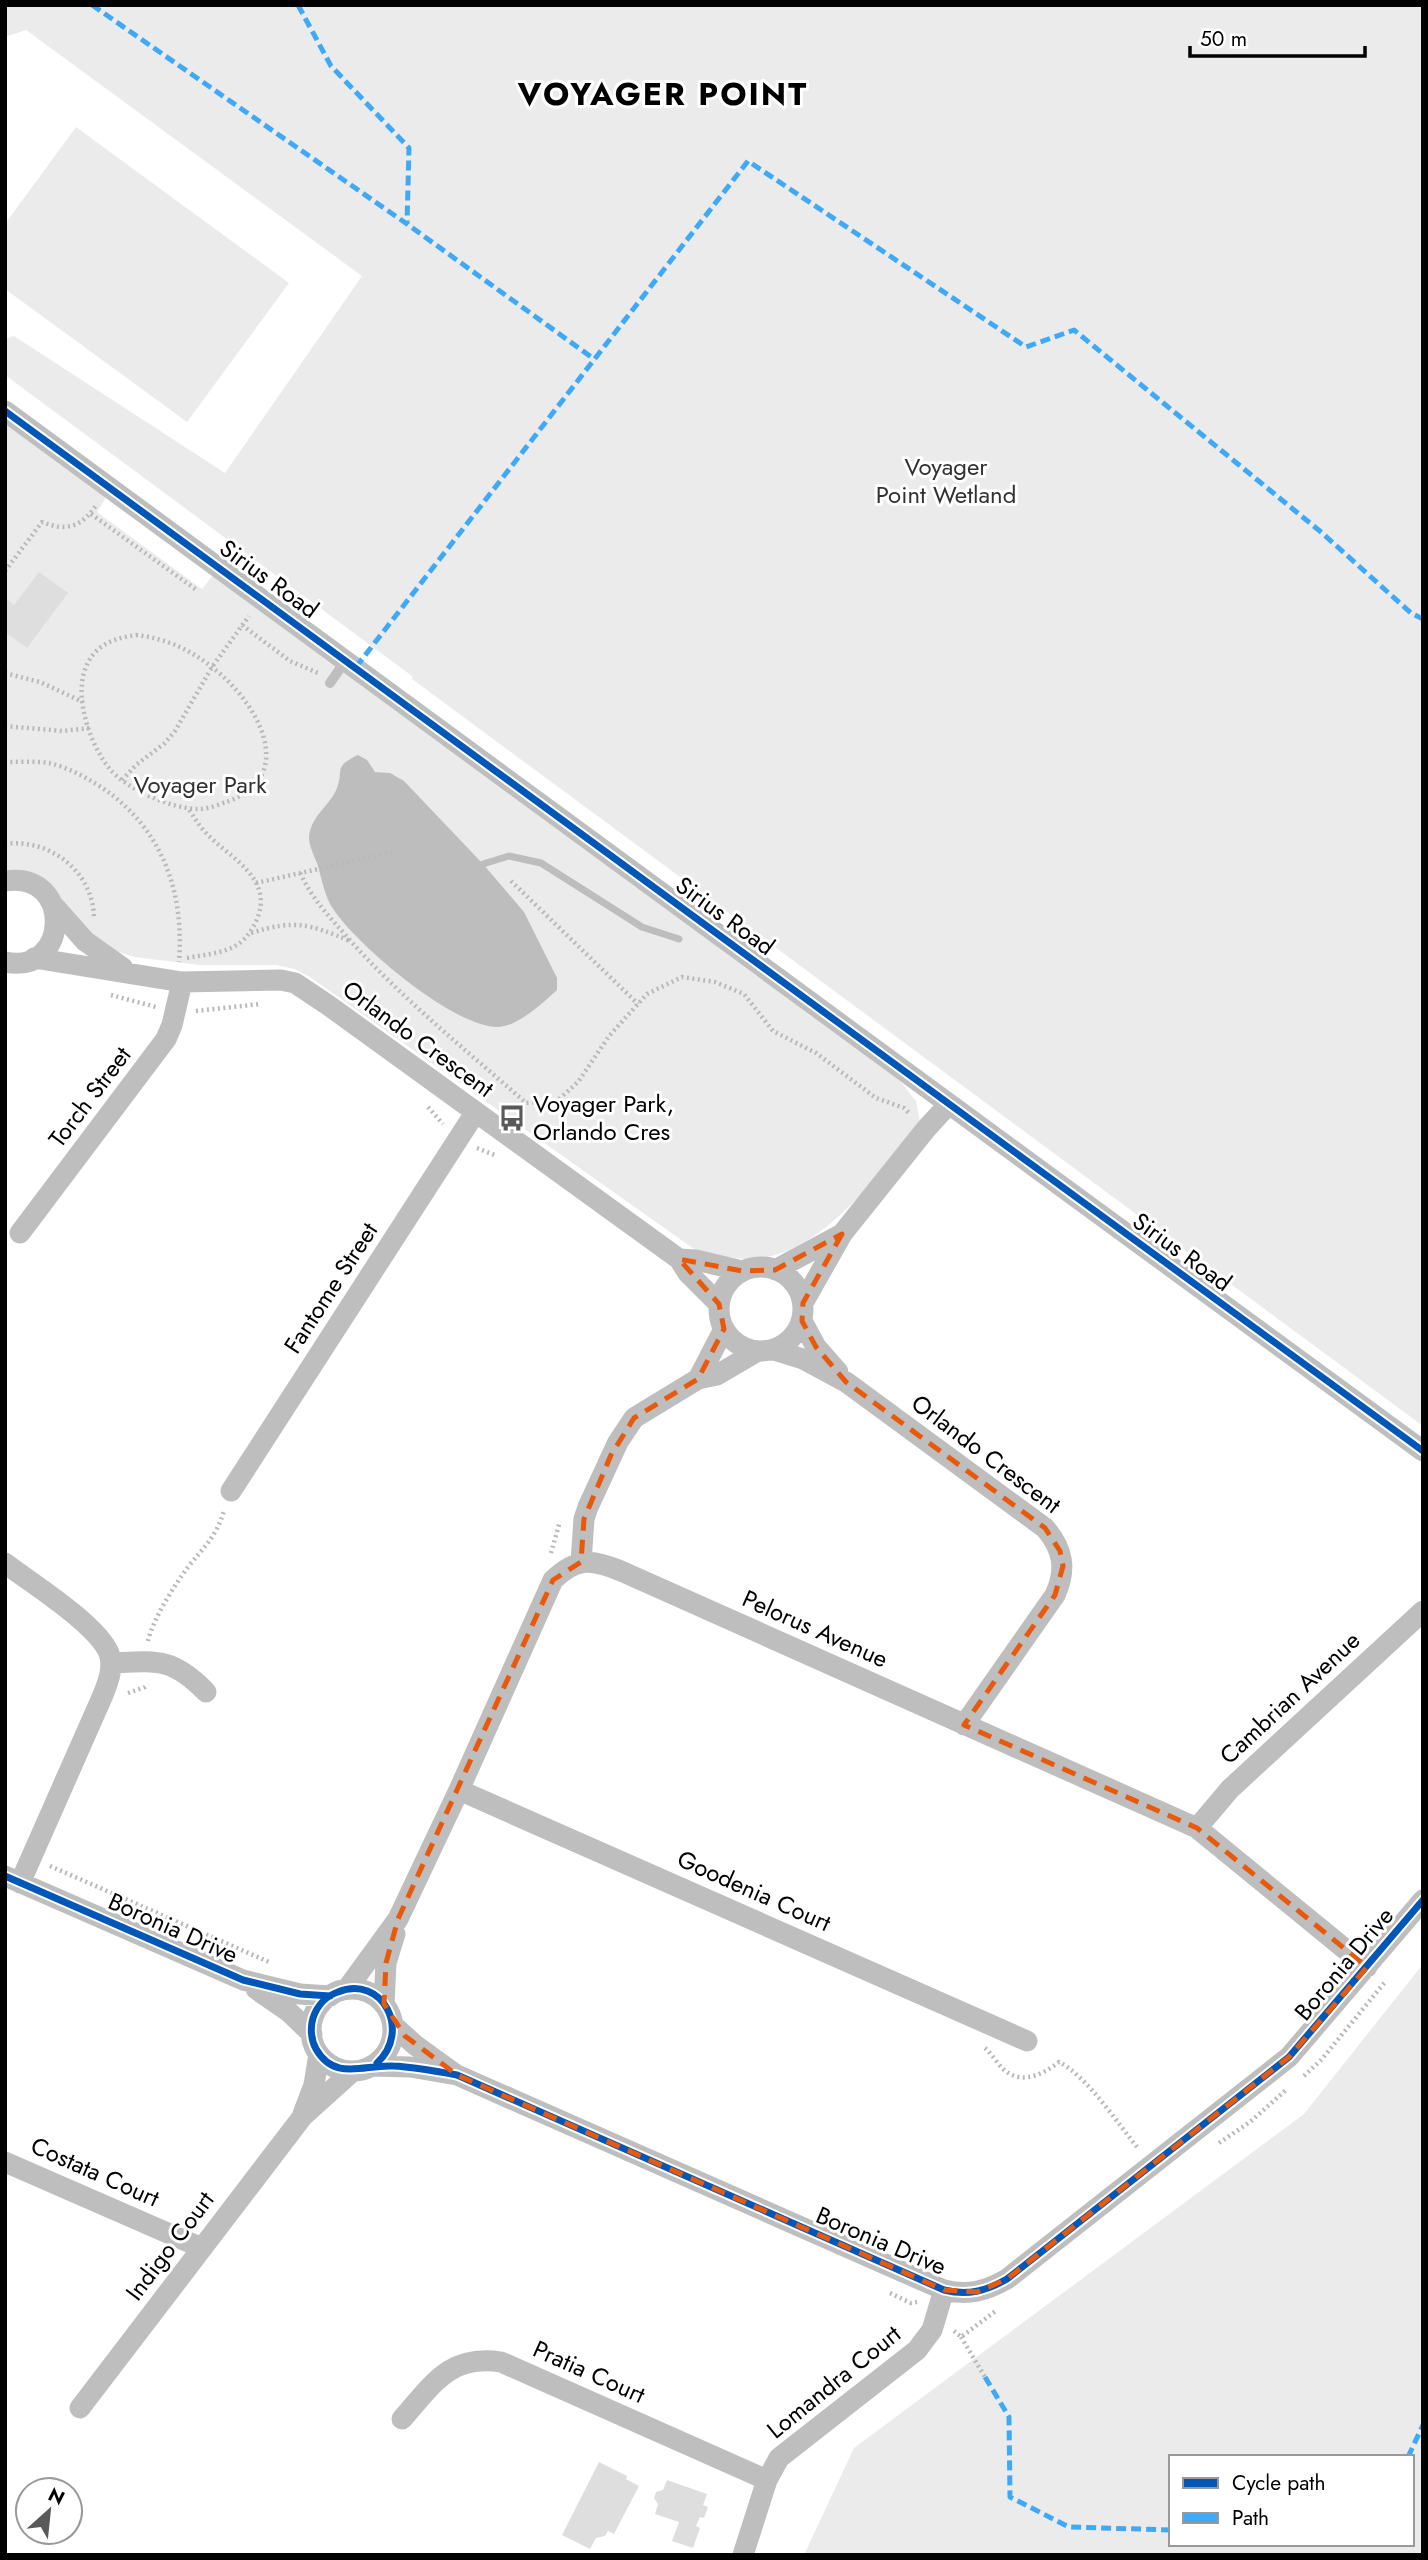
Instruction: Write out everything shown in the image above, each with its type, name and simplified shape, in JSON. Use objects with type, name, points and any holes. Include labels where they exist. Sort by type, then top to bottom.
[{"type":"street","name":"Sirius Road","points":[[5,411],[1423,1451]]},
{"type":"street","name":"Orlando Crescent","points":[[5,881],[27,882],[38,887],[85,942],[130,973]]},
{"type":"street","points":[[16,963],[44,952],[53,937],[56,925],[54,906]]},
{"type":"street","name":"Orlando Crescent","points":[[16,963],[130,973],[180,982],[267,978],[295,984],[328,1005],[679,1259],[719,1304]]},
{"type":"street","name":"Torch Street","points":[[20,1233],[166,1039],[176,1010],[180,982]]},
{"type":"street","points":[[398,1919],[338,1993],[320,2004],[314,2015],[316,2044],[337,2068],[363,2068],[387,2052],[393,2039],[393,2025],[384,2004],[386,1963],[398,1919],[553,1580],[576,1564],[588,1507],[625,1431],[634,1418],[645,1410],[698,1379],[717,1375],[789,1341],[842,1234],[948,1105]]},
{"type":"street","name":"Fantome Street","points":[[231,1491],[475,1113]]},
{"type":"street","points":[[766,1350],[738,1345],[724,1329],[719,1315],[719,1304],[726,1286],[743,1271],[755,1268],[775,1269],[842,1234]]},
{"type":"street","name":"Orlando Crescent","points":[[679,1259],[696,1260],[743,1271]]},
{"type":"street","points":[[775,1269],[791,1280],[799,1290],[802,1312]]},
{"type":"street","name":"Orlando Crescent","points":[[802,1312],[816,1347],[846,1382]]},
{"type":"street","points":[[698,1379],[724,1329]]},
{"type":"street","name":"Orlando Crescent","points":[[766,1350],[803,1359],[846,1382],[1045,1528],[1060,1551],[1063,1566],[1061,1582],[1055,1595],[964,1725]]},
{"type":"street","name":"Pelorus Avenue","points":[[576,1564],[592,1562],[613,1568],[1197,1828],[1367,1966]]},
{"type":"street","points":[[5,1563],[96,1633],[109,1654],[111,1663],[109,1681],[30,1861],[13,1879]]},
{"type":"street","name":"Cambrian Avenue","points":[[1197,1828],[1230,1789],[1423,1611]]},
{"type":"street","points":[[111,1663],[164,1663],[191,1676],[206,1692]]},
{"type":"street","name":"Goodenia Court","points":[[459,1790],[1027,2041]]},
{"type":"street","name":"Boronia Drive","points":[[13,1879],[243,1980],[300,1994],[338,1993]]},
{"type":"street","name":"Boronia Drive","points":[[393,2025],[457,2076],[944,2290],[960,2294],[978,2292],[1007,2278],[1289,2057],[1423,1900]]},
{"type":"street","name":"Boronia Drive","points":[[243,1980],[289,2012],[316,2044]]},
{"type":"street","points":[[338,1993],[365,1991],[384,2004]]},
{"type":"street","name":"Indigo Court","points":[[303,2116],[314,2085],[316,2044]]},
{"type":"street","name":"Boronia Drive","points":[[363,2068],[410,2067],[457,2076]]},
{"type":"street","name":"Indigo Court","points":[[80,2408],[303,2116],[363,2068]]},
{"type":"street","name":"Costata Court","points":[[5,2162],[202,2248]]},
{"type":"street","name":"Lomandra Court","points":[[743,2555],[767,2480],[786,2452],[917,2350],[932,2330],[944,2290]]},
{"type":"street","name":"Pratia Court","points":[[402,2419],[454,2366],[470,2360],[485,2359],[502,2362],[767,2480]]},
{"type":"lane","points":[[332,681],[346,660]]},
{"type":"path","points":[[5,571],[42,522],[58,528],[74,525],[91,514],[109,486]]},
{"type":"path","points":[[91,514],[198,591]]},
{"type":"path","points":[[122,780],[175,731],[212,667],[262,598]]},
{"type":"path","points":[[242,625],[290,661],[332,681]]},
{"type":"path","points":[[136,635],[157,637],[180,646],[212,667],[234,686],[266,737],[267,761],[258,783],[246,794],[216,806],[198,809],[138,791],[110,769],[102,757],[83,702],[83,674],[89,660],[101,647],[118,638],[136,635]]},
{"type":"path","points":[[5,673],[40,682],[83,702]]},
{"type":"path","points":[[5,726],[62,732],[90,728]]},
{"type":"path","points":[[5,762],[48,763],[72,771],[93,781],[133,812],[155,840],[170,870],[179,914],[180,982]]},
{"type":"path","points":[[180,960],[239,945],[249,934],[261,909],[256,883],[248,869],[207,835],[188,807]]},
{"type":"path","points":[[5,844],[31,844],[46,848],[72,866],[81,876],[91,901],[93,923]]},
{"type":"path","points":[[256,883],[394,852]]},
{"type":"path","points":[[300,873],[311,896],[388,981],[526,1103],[558,1100],[578,1082],[609,1036],[647,994],[682,977],[715,982],[744,994],[773,1031],[816,1052],[876,1098],[904,1108],[926,1129]]},
{"type":"path","points":[[511,881],[638,1004]]},
{"type":"path","points":[[249,934],[276,925],[311,925],[351,942]]},
{"type":"path","points":[[104,993],[153,1007],[176,1010],[202,1011],[266,1004]]},
{"type":"path","points":[[425,1103],[444,1125]]},
{"type":"path","points":[[477,1148],[503,1158]]},
{"type":"path","points":[[547,1559],[554,1546],[563,1510]]},
{"type":"path","points":[[554,1546],[562,1549],[576,1564]]},
{"type":"path","points":[[30,1861],[67,1873],[275,1965]]},
{"type":"path","points":[[1298,2080],[1322,2059],[1387,1978]]},
{"type":"path","points":[[1212,2147],[1250,2122],[1287,2089]]},
{"type":"path","points":[[880,2288],[911,2303],[918,2302],[937,2316],[961,2337],[985,2377]]},
{"type":"path","points":[[961,2337],[1003,2305]]},
{"type":"highlighted area","points":[[842,1234],[803,1303],[802,1321],[816,1347],[846,1382],[1045,1528],[1060,1551],[1063,1566],[1055,1595],[964,1725],[1197,1828],[1367,1967],[1289,2057],[1007,2279],[977,2292],[944,2290],[457,2075],[405,2036],[384,2004],[386,1963],[398,1919],[553,1580],[581,1562],[584,1519],[611,1455],[634,1418],[698,1379],[724,1329],[719,1304],[679,1259],[742,1271],[775,1270]]},
{"type":"green space","name":"Voyager Point Wetland","points":[[5,5],[1423,5],[1423,1426],[5,375],[5,339],[14,336],[225,473],[362,276],[26,30],[5,37]]},
{"type":"green space","points":[[76,127],[289,283],[187,422],[5,289],[5,224]]},
{"type":"green space","name":"Voyager Park","points":[[5,422],[107,496],[97,512],[202,589],[213,575],[900,1081],[916,1101],[920,1122],[887,1164],[848,1208],[826,1227],[803,1243],[779,1254],[746,1259],[694,1249],[310,977],[294,969],[276,965],[200,965],[134,957],[113,950],[100,943],[46,881],[35,874],[5,870]]},
{"type":"green space","points":[[1423,1964],[1423,2555],[804,2555],[854,2448],[1304,2114]]},
{"type":"shaded area","points":[[358,755],[367,760],[375,772],[390,773],[404,781],[483,864],[524,912],[557,978],[557,990],[522,1018],[499,1027],[480,1024],[457,1014],[432,999],[381,960],[341,920],[330,904],[310,844],[310,830],[337,788],[342,766]]},
{"type":"building","points":[[39,572],[68,593],[27,648],[5,632],[5,598],[14,605]]},
{"type":"building","points":[[599,2462],[627,2476],[626,2479],[639,2486],[614,2534],[608,2531],[605,2536],[596,2538],[590,2549],[562,2535]]},
{"type":"building","points":[[667,2480],[707,2494],[703,2505],[708,2507],[704,2518],[700,2517],[696,2526],[700,2528],[693,2548],[672,2541],[679,2522],[655,2514],[658,2504],[654,2498],[656,2492],[663,2490]]},
{"type":"waterway","points":[[483,864],[509,856],[541,863],[642,927],[679,939]]},
{"type":"marked path","points":[[92,5],[407,224],[594,359]]},
{"type":"marked path","points":[[298,5],[331,66],[409,148],[407,224]]},
{"type":"marked path","points":[[356,667],[748,161],[1026,347],[1074,330],[1321,532],[1411,613],[1423,619]]},
{"type":"marked path","points":[[985,2377],[1009,2417],[1010,2497],[1069,2527],[1169,2530]]},
{"type":"marked path","points":[[1409,2455],[1423,2425]]},
{"type":"cycle path","points":[[5,411],[1423,1451]]},
{"type":"cycle path","points":[[5,1876],[243,1980],[300,1994],[330,1996]]},
{"type":"cycle path","points":[[377,2063],[387,2050],[392,2036],[392,2022],[379,1998],[368,1991],[354,1989],[338,1992],[326,1999],[315,2014],[312,2034],[316,2049],[332,2065],[351,2069],[401,2067],[457,2075],[944,2290],[977,2291],[1007,2279],[1289,2057],[1423,1900]]},
{"type":"place","name":"Voyager Park, Orlando Cres","points":[[512,1118]]},
{"type":"district","name":"VOYAGER POINT","points":[[663,94]]}]
